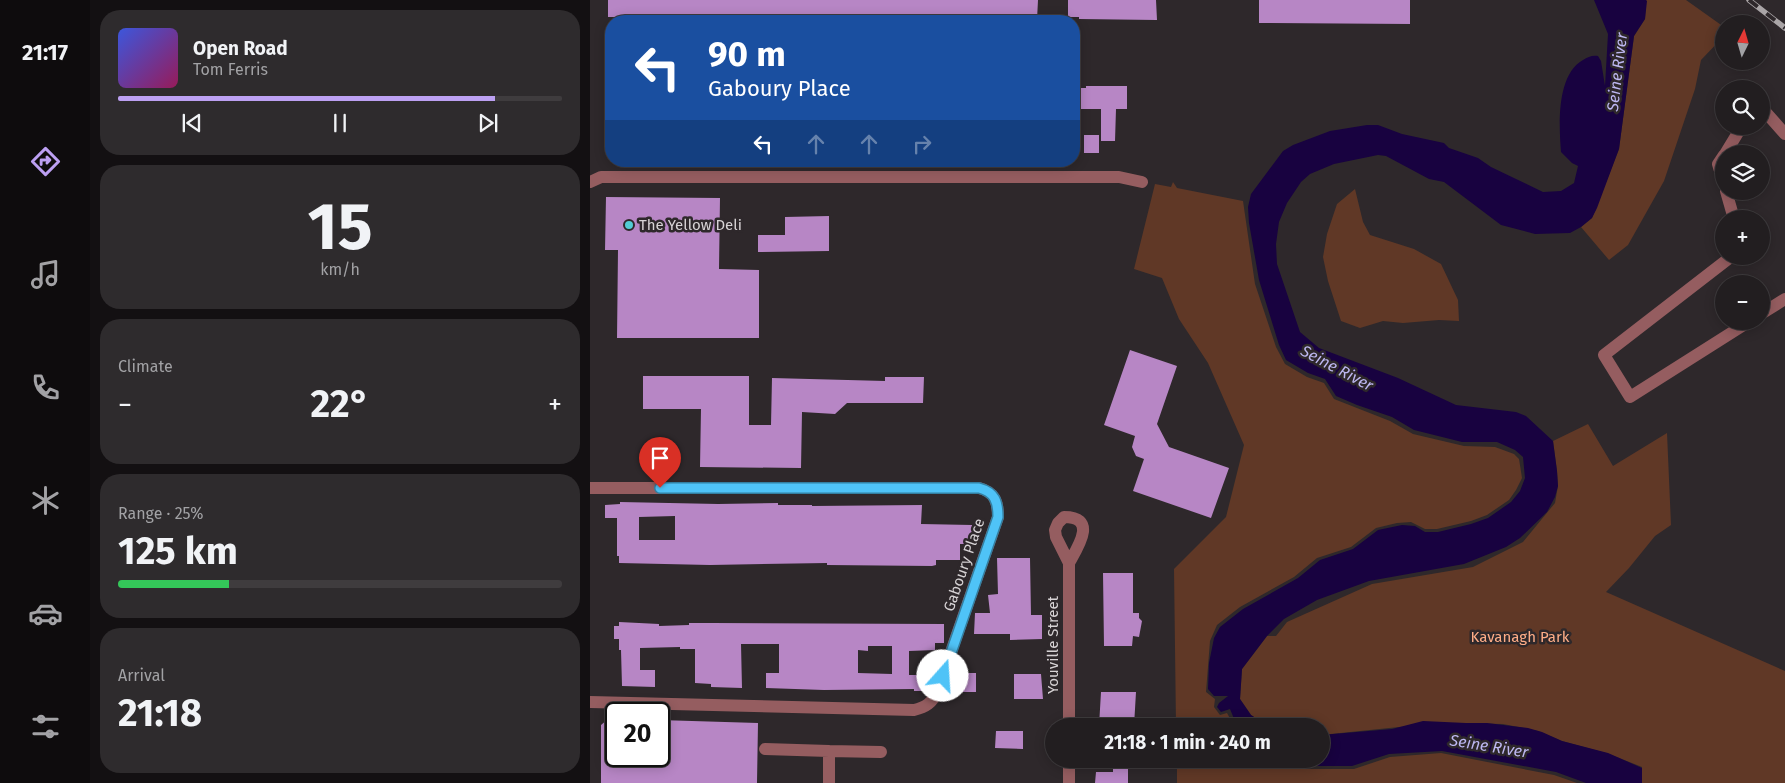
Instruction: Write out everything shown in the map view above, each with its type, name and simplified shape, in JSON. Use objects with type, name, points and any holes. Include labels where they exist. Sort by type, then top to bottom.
[{"type":"street","points":[[1770,117],[1785,134]]},
{"type":"street","points":[[590,182],[601,177],[1119,177],[1142,182]]},
{"type":"street","points":[[1720,265],[1604,355],[1630,398],[1736,330]]},
{"type":"street","points":[[1770,308],[1785,299]]},
{"type":"street","name":"Gaboury Place","points":[[590,488],[979,488],[987,490],[995,497],[998,506],[998,517],[937,692],[933,701],[925,708],[904,710],[590,702]]},
{"type":"street","name":"Youville Street","points":[[1069,563],[1069,718]]},
{"type":"street","points":[[765,749],[881,752]]},
{"type":"street","points":[[828,783],[829,751]]},
{"type":"street","points":[[1069,768],[1069,783]]},
{"type":"green space","points":[[1646,0],[1686,0],[1715,21],[1715,45],[1701,60],[1695,89],[1664,181],[1628,245],[1609,260],[1581,227],[1592,218],[1619,149],[1634,36],[1645,19]]},
{"type":"green space","points":[[1173,182],[1177,188],[1243,201],[1255,284],[1276,347],[1285,364],[1307,377],[1324,383],[1334,399],[1390,421],[1413,434],[1464,446],[1495,447],[1514,454],[1519,459],[1522,478],[1509,500],[1487,515],[1471,521],[1437,529],[1425,529],[1411,522],[1376,528],[1351,547],[1317,558],[1294,577],[1240,607],[1217,625],[1210,641],[1206,692],[1215,699],[1214,707],[1220,715],[1227,713],[1230,718],[1176,718],[1174,569],[1226,517],[1244,445],[1208,363],[1179,319],[1162,278],[1134,269],[1155,184],[1171,187]]},
{"type":"green space","points":[[1355,189],[1363,222],[1370,235],[1414,249],[1441,264],[1458,300],[1459,321],[1439,320],[1403,323],[1383,321],[1360,328],[1341,321],[1328,281],[1323,257],[1327,234],[1337,204]]},
{"type":"green space","name":"Kavanagh Park","points":[[1588,424],[1613,466],[1667,433],[1671,525],[1655,536],[1629,568],[1606,592],[1785,671],[1785,783],[1642,783],[1642,767],[1609,754],[1562,741],[1538,731],[1503,724],[1460,723],[1330,734],[1330,718],[1256,718],[1251,715],[1240,699],[1242,669],[1267,636],[1276,636],[1287,622],[1372,584],[1473,567],[1523,542],[1555,503],[1558,486],[1553,441]]},
{"type":"green space","points":[[1441,753],[1554,775],[1577,783],[1177,783],[1177,768],[1354,769],[1390,757]]},
{"type":"water","name":"Seine River","points":[[1594,0],[1647,1],[1645,19],[1634,36],[1619,149],[1592,218],[1570,233],[1535,234],[1501,225],[1444,182],[1429,179],[1386,156],[1378,155],[1334,164],[1310,174],[1301,182],[1287,203],[1279,222],[1276,244],[1277,264],[1300,332],[1319,348],[1398,378],[1456,405],[1516,412],[1526,416],[1553,441],[1558,486],[1555,497],[1547,512],[1520,538],[1506,547],[1464,564],[1369,581],[1317,600],[1284,619],[1267,636],[1242,669],[1240,699],[1251,715],[1256,718],[1234,718],[1230,709],[1221,712],[1217,707],[1228,696],[1214,696],[1208,689],[1209,663],[1214,638],[1220,627],[1243,609],[1298,578],[1320,560],[1353,549],[1378,530],[1402,525],[1415,526],[1425,532],[1438,532],[1488,518],[1511,502],[1520,491],[1525,478],[1523,457],[1515,450],[1497,442],[1462,442],[1414,430],[1392,417],[1336,396],[1325,379],[1308,373],[1286,360],[1279,345],[1259,280],[1249,223],[1248,207],[1251,194],[1283,151],[1293,145],[1330,131],[1367,125],[1378,125],[1402,134],[1444,143],[1449,148],[1478,158],[1491,167],[1543,192],[1561,191],[1574,183],[1578,166],[1561,152],[1560,115],[1564,89],[1574,67],[1590,56],[1598,56],[1601,61],[1605,86],[1608,34]]},
{"type":"water","name":"Seine River","points":[[1423,721],[1487,723],[1528,728],[1562,741],[1608,753],[1642,768],[1642,783],[1586,783],[1556,772],[1442,751],[1389,754],[1352,766],[1330,766],[1330,734],[1392,729]]},
{"type":"building","points":[[608,0],[1038,0],[1037,15],[608,15]]},
{"type":"building","points":[[1068,0],[1156,0],[1157,20],[1080,19],[1080,15],[1068,15]]},
{"type":"building","points":[[1259,0],[1410,0],[1410,24],[1259,23]]},
{"type":"building","points":[[1086,86],[1127,86],[1127,109],[1116,109],[1115,141],[1101,141],[1101,109],[1080,109],[1080,88],[1086,88]]},
{"type":"building","points":[[1084,135],[1099,135],[1099,153],[1084,153]]},
{"type":"building","points":[[606,197],[720,198],[719,269],[759,270],[759,338],[617,338],[618,250],[605,250]]},
{"type":"building","points":[[829,216],[829,251],[758,252],[758,235],[785,235],[785,217]]},
{"type":"building","points":[[1130,350],[1177,366],[1157,424],[1169,447],[1229,468],[1211,518],[1133,491],[1144,459],[1136,456],[1132,447],[1135,436],[1104,425]]},
{"type":"building","points":[[643,376],[749,376],[749,425],[771,425],[772,378],[885,381],[885,377],[924,377],[923,403],[847,403],[835,414],[802,412],[801,468],[700,467],[701,409],[643,409]]},
{"type":"building","points":[[620,502],[778,503],[778,505],[812,506],[922,505],[921,524],[972,525],[972,544],[960,544],[960,560],[936,560],[936,565],[932,566],[827,565],[827,563],[710,565],[619,563],[619,556],[617,556],[617,518],[605,518],[605,505],[620,504]],"holes":[[[675,516],[675,540],[639,540],[639,517]]]},
{"type":"building","points":[[997,558],[1030,558],[1031,615],[1042,615],[1042,639],[1010,640],[1010,634],[974,634],[975,613],[990,613],[988,595],[998,594]]},
{"type":"building","points":[[1103,573],[1133,573],[1133,613],[1139,613],[1139,618],[1142,621],[1139,637],[1133,636],[1132,646],[1104,646]]},
{"type":"building","points":[[619,622],[659,624],[659,626],[689,625],[689,623],[944,624],[944,643],[935,643],[935,650],[909,651],[909,675],[931,675],[931,685],[928,691],[914,691],[914,689],[824,690],[766,688],[766,673],[779,673],[779,644],[741,644],[742,688],[711,687],[711,684],[695,683],[695,649],[680,649],[680,647],[640,648],[640,670],[655,670],[655,687],[622,686],[621,650],[619,650],[619,639],[614,639],[614,626],[619,626]],"holes":[[[868,646],[892,646],[892,674],[858,673],[858,650],[868,651]]]},
{"type":"building","points":[[957,673],[976,673],[976,692],[957,692]]},
{"type":"building","points":[[1014,674],[1041,674],[1043,699],[1014,699]]},
{"type":"building","points":[[1101,692],[1136,692],[1134,718],[1099,718]]},
{"type":"building","points":[[670,720],[758,723],[757,783],[601,783],[601,725],[605,722],[605,767],[670,767]]},
{"type":"building","points":[[996,731],[1023,731],[1023,749],[995,748]]},
{"type":"building","points":[[1113,768],[1128,768],[1128,783],[1095,783],[1096,772],[1113,772]]},
{"type":"railway","points":[[1749,0],[1785,28]]},
{"type":"place","name":"The Yellow Deli","points":[[629,225]]},
{"type":"route","points":[[660,488],[979,488],[987,490],[995,497],[998,506],[998,517],[943,676]]}]
